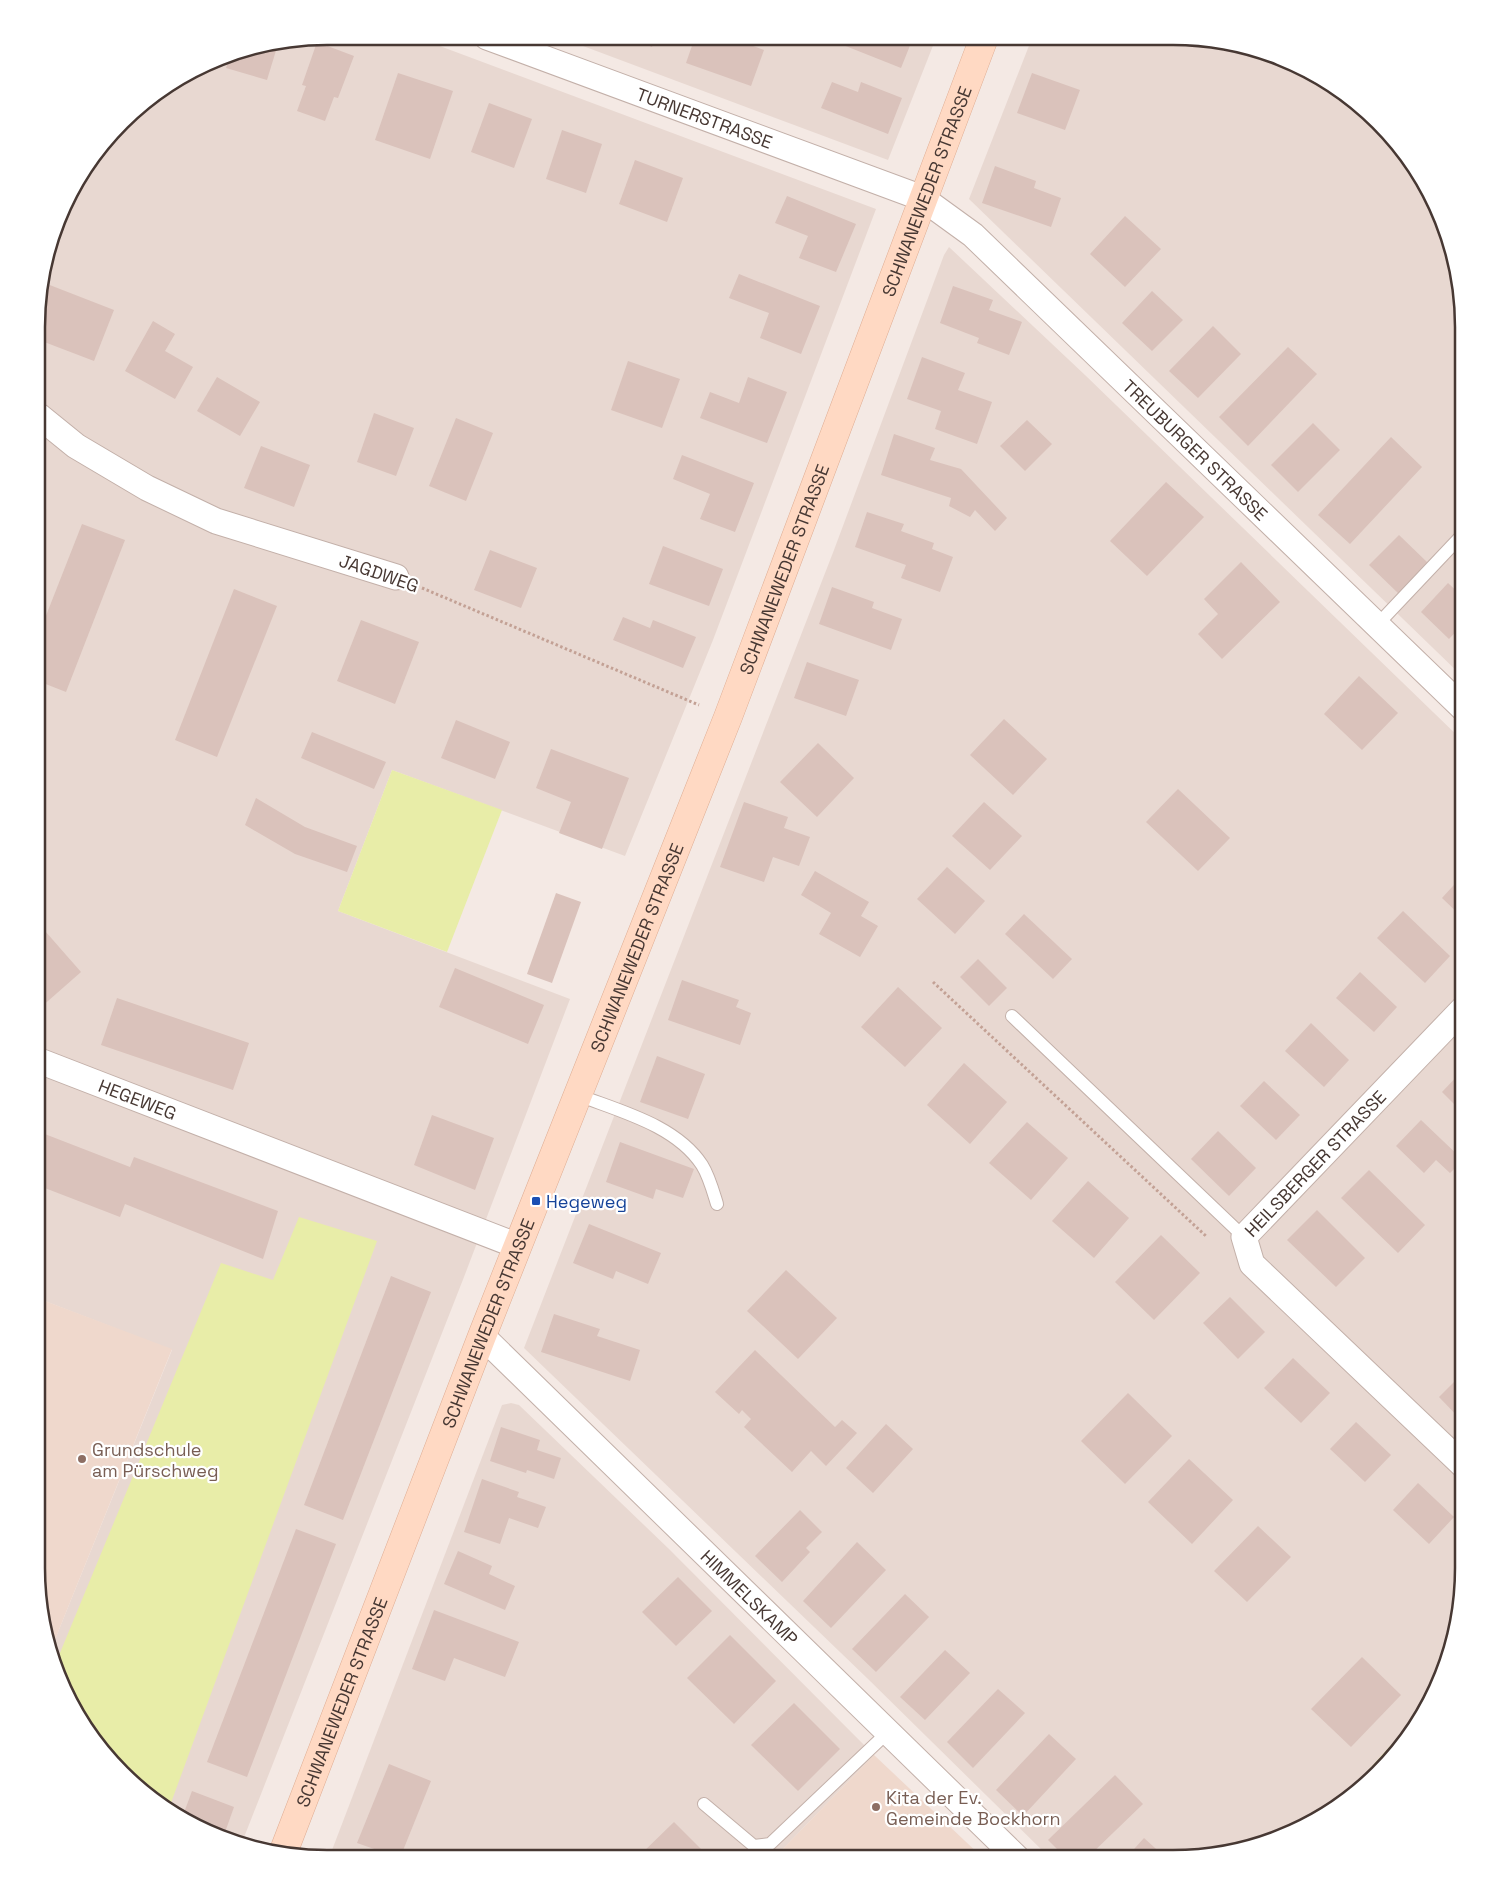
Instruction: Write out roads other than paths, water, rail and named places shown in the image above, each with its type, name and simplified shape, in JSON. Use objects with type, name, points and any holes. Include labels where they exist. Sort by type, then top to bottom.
[{"type":"main road","name":"SCHWANEWEDER STRASSE","points":[[284,1847],[482,1336],[728,717],[922,198],[981,45]]},
{"type":"street","name":"TURNERSTRASSE","points":[[509,45],[922,198]]},
{"type":"street","name":"TREUBURGER STRASSE","points":[[922,198],[973,234],[1455,700]]},
{"type":"street","name":"JAGDWEG","points":[[45,422],[76,446],[139,483],[216,520],[396,577]]},
{"type":"street","name":"HEILSBERGER STRASSE","points":[[1455,1017],[1244,1237],[1252,1264],[1455,1457]]},
{"type":"street","name":"HEGEWEG","points":[[45,1063],[518,1246]]},
{"type":"street","name":"HIMMELSKAMP","points":[[482,1336],[1009,1850]]},
{"type":"lane","points":[[1377,625],[1455,543]]},
{"type":"lane","points":[[1012,1016],[1244,1237]]},
{"type":"lane","points":[[578,1095],[647,1123],[680,1142],[702,1165],[717,1204]]},
{"type":"lane","points":[[704,1804],[754,1846],[770,1844],[888,1732]]},
{"type":"place","name":"Hegeweg","points":[[536,1201]]},
{"type":"place","name":"Grundschule am Pürschweg","points":[[82,1459]]},
{"type":"place","name":"Kita der Ev. Gemeinde Bockhorn","points":[[876,1807]]}]
